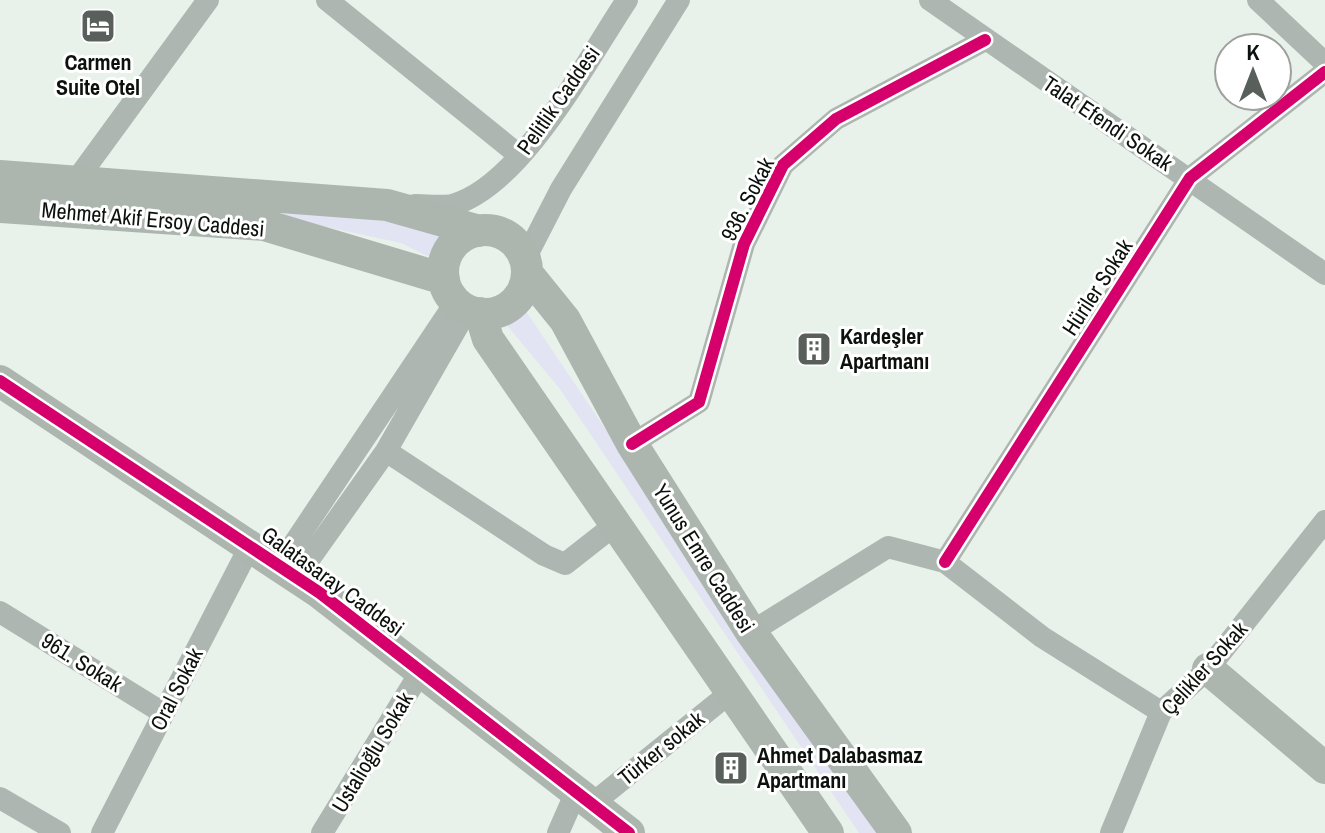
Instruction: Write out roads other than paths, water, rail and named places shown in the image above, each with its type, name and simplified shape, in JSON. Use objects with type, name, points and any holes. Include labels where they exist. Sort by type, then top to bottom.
[{"type":"main road","name":"Mehmet Akif Ersoy Caddesi","points":[[0,176],[387,205]]},
{"type":"main road","points":[[387,205],[479,231],[502,234],[520,249],[526,266],[518,299],[494,313],[462,301]]},
{"type":"main road","name":"Mehmet Akif Ersoy Caddesi","points":[[0,207],[264,225],[462,301]]},
{"type":"main road","points":[[479,231],[456,242],[444,265],[462,301],[828,833]]},
{"type":"main road","name":"Yunus Emre Caddesi","points":[[526,266],[565,320],[632,444],[751,632],[896,833]]},
{"type":"main road","name":"Galatasaray Caddesi","points":[[0,381],[288,572],[629,833]]},
{"type":"main road","points":[[1208,669],[1325,768]]},
{"type":"street","points":[[75,182],[208,0]]},
{"type":"street","points":[[327,0],[520,156]]},
{"type":"street","name":"Pelitlik Caddesi","points":[[387,205],[452,205],[497,180],[520,156],[627,0]]},
{"type":"street","points":[[526,266],[561,189],[679,0]]},
{"type":"street","name":"Talat Efendi Sokak","points":[[930,0],[1325,274]]},
{"type":"street","points":[[1258,0],[1325,63]]},
{"type":"street","name":"936. Sokak","points":[[632,444],[699,402],[744,244],[783,165],[836,119],[985,40]]},
{"type":"street","name":"Hüriler Sokak","points":[[945,562],[1190,178],[1325,72]]},
{"type":"street","points":[[288,572],[386,451],[462,301]]},
{"type":"street","points":[[288,572],[462,301]]},
{"type":"street","points":[[386,451],[544,555],[565,564],[616,524]]},
{"type":"street","name":"Çelikler Sokak","points":[[1111,833],[1161,712],[1208,669],[1325,521]]},
{"type":"street","name":"Oral Sokak","points":[[102,833],[250,546]]},
{"type":"street","points":[[751,632],[888,547],[945,562],[1042,637],[1161,712]]},
{"type":"street","name":"961. Sokak","points":[[0,612],[163,713]]},
{"type":"street","name":"Ustalioğlu Sokak","points":[[322,833],[421,671]]},
{"type":"street","name":"Türker sokak","points":[[584,798],[731,692]]},
{"type":"street","points":[[0,798],[60,833]]},
{"type":"street","points":[[558,833],[584,798]]},
{"type":"place","name":"Carmen Suite Otel","points":[[98,26]]},
{"type":"place","name":"Kardeşler Apartmanı","points":[[814,349]]},
{"type":"place","name":"Ahmet Dalabasmaz Apartmanı","points":[[731,768]]}]
